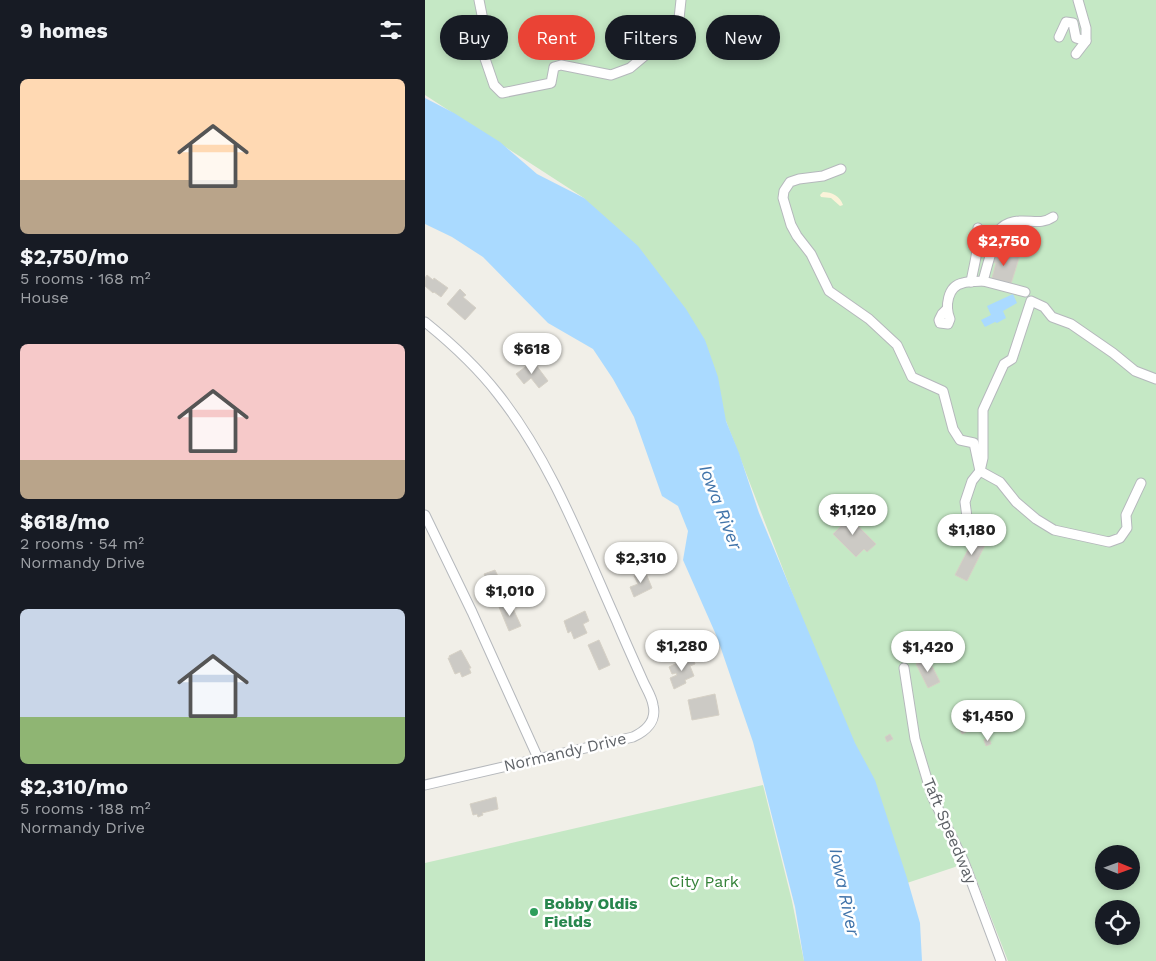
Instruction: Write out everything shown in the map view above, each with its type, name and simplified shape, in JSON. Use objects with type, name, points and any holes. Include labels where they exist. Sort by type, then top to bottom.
[{"type":"street","points":[[479,0],[483,20],[480,44],[494,85],[502,93],[551,83],[554,67],[561,65],[611,75],[630,68],[678,28],[681,0]]},
{"type":"street","points":[[1076,54],[1085,41],[1086,28],[1078,0]]},
{"type":"street","points":[[1059,37],[1066,22],[1069,21],[1073,23],[1076,38],[1085,41]]},
{"type":"street","points":[[841,170],[823,176],[790,182],[784,191],[783,198],[791,225],[811,254],[829,291],[869,319],[897,345],[912,377],[943,391],[953,429],[960,440],[974,443],[980,471],[1000,482],[1017,502],[1036,519],[1054,530],[1109,542],[1120,538],[1127,528],[1126,515],[1141,482]]},
{"type":"street","points":[[983,281],[999,229],[1007,224],[1019,221],[1046,222],[1053,217]]},
{"type":"street","points":[[971,282],[980,242],[978,228]]},
{"type":"street","points":[[946,310],[950,293],[957,285],[983,281],[1025,292]]},
{"type":"street","points":[[974,528],[967,517],[965,502],[972,481],[980,471],[983,458],[983,410],[1004,364],[1012,360],[1031,301],[1044,307],[1052,317],[1071,324],[1113,353],[1135,372],[1156,380]]},
{"type":"street","name":"Normandy Drive","points":[[425,322],[443,336],[497,393],[534,445],[560,496],[653,705],[654,715],[652,722],[642,733],[633,737],[425,785]]},
{"type":"street","points":[[425,515],[538,758]]},
{"type":"street","name":"Taft Speedway","points":[[904,668],[915,739],[932,796],[964,862],[1001,961]]},
{"type":"green space","points":[[425,0],[1156,0],[1156,961],[1008,961],[968,858],[955,867],[904,884],[726,421],[584,198],[425,95]]},
{"type":"green space","name":"City Park","points":[[763,785],[792,901],[804,961],[425,961],[425,863]]},
{"type":"sand","points":[[823,192],[835,195],[843,205],[840,206],[831,198],[821,197],[820,195]]},
{"type":"water","name":"Iowa River","points":[[425,98],[454,113],[500,142],[537,174],[584,198],[638,246],[686,309],[705,340],[718,377],[726,421],[759,513],[855,743],[875,780],[920,923],[922,961],[804,961],[795,907],[753,742],[717,637],[683,560],[688,531],[678,506],[662,496],[634,417],[613,379],[593,349],[548,323],[483,257],[452,237],[425,224]]},
{"type":"water","points":[[1013,294],[1017,303],[1003,311],[1006,318],[985,327],[981,320],[991,315],[987,306]]},
{"type":"building","points":[[995,248],[1020,255],[1010,287],[991,282],[996,263],[991,262]]},
{"type":"building","points":[[427,275],[448,288],[441,297],[425,286]]},
{"type":"building","points":[[460,289],[466,295],[463,297],[476,308],[465,320],[447,304]]},
{"type":"building","points":[[533,361],[548,381],[539,388],[531,378],[524,384],[516,374]]},
{"type":"building","points":[[845,513],[876,544],[867,552],[864,549],[856,557],[833,534],[841,526],[837,522]]},
{"type":"building","points":[[977,532],[989,537],[967,581],[955,575]]},
{"type":"building","points":[[659,555],[661,560],[655,563],[653,558]]},
{"type":"building","points":[[495,570],[506,593],[495,598],[484,574]]},
{"type":"building","points":[[645,571],[652,588],[634,597],[630,587],[638,584],[634,576]]},
{"type":"building","points":[[510,602],[521,626],[509,631],[499,607]]},
{"type":"building","points":[[585,611],[589,621],[583,624],[587,633],[574,639],[571,631],[568,633],[564,621]]},
{"type":"building","points":[[599,640],[610,665],[599,670],[588,645]]},
{"type":"building","points":[[461,650],[471,668],[469,668],[471,673],[462,677],[460,672],[455,674],[448,658]]},
{"type":"building","points":[[692,656],[695,664],[690,666],[694,676],[685,680],[686,683],[674,689],[670,678],[677,675],[676,673],[672,674],[669,667]]},
{"type":"building","points":[[928,658],[940,682],[928,688],[916,664]]},
{"type":"building","points":[[715,694],[719,715],[692,720],[688,700]]},
{"type":"building","points":[[968,711],[976,727],[962,734],[954,718]]},
{"type":"building","points":[[890,734],[893,739],[887,742],[885,737]]},
{"type":"building","points":[[989,738],[991,744],[986,746],[984,740]]},
{"type":"building","points":[[496,797],[498,809],[482,813],[483,815],[478,817],[477,814],[473,815],[470,804]]},
{"type":"place","name":"Bobby Oldis Fields","points":[[534,912]]}]
